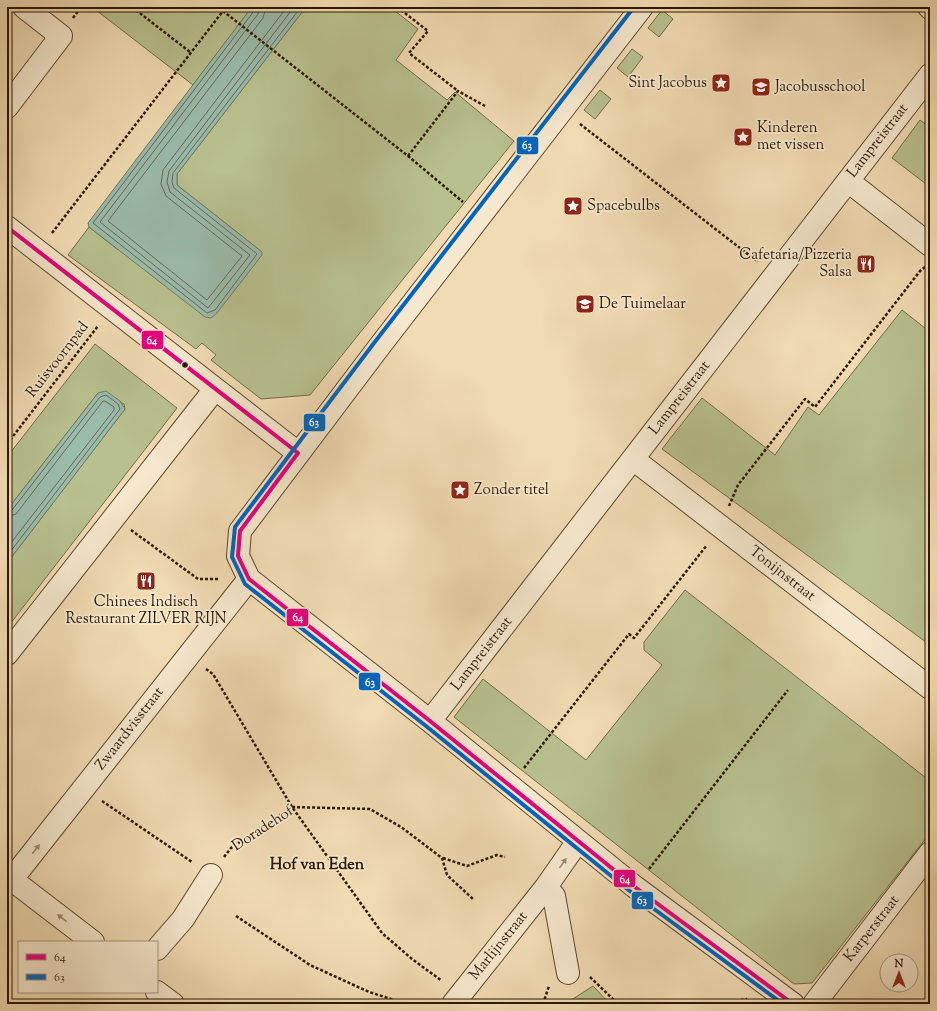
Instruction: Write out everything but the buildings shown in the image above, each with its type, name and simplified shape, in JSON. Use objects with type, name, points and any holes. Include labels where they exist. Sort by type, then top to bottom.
[{"type":"street","points":[[7,108],[61,36],[24,7]]},
{"type":"street","points":[[642,7],[298,453],[240,531],[238,556],[249,579],[430,721],[635,887],[793,1004]]},
{"type":"street","name":"Lampreistraat","points":[[430,721],[930,74]]},
{"type":"street","points":[[848,181],[930,245]]},
{"type":"street","points":[[10,237],[38,251],[298,453]]},
{"type":"street","points":[[7,654],[215,389]]},
{"type":"street","name":"Tonijnstraat","points":[[633,459],[930,688]]},
{"type":"street","name":"Zwaardvisstraat","points":[[9,877],[83,789],[249,579]]},
{"type":"street","name":"Marlijnstraat","points":[[456,999],[546,887],[578,841]]},
{"type":"street","name":"Karperstraat","points":[[814,1004],[930,853]]},
{"type":"street","points":[[158,948],[183,919],[212,875]]},
{"type":"street","points":[[9,877],[92,941]]},
{"type":"street","points":[[546,887],[554,896],[568,973]]},
{"type":"street","points":[[158,993],[173,1004]]},
{"type":"path","points":[[132,7],[190,52]]},
{"type":"path","points":[[397,7],[428,31],[409,53],[458,91],[485,106]]},
{"type":"path","points":[[38,251],[223,11],[408,156],[480,216]]},
{"type":"path","points":[[408,156],[458,91]]},
{"type":"path","points":[[563,110],[775,275]]},
{"type":"path","name":"Ruisvoornpad","points":[[7,444],[112,309]]},
{"type":"path","points":[[114,518],[198,580],[249,579]]},
{"type":"path","points":[[189,655],[213,674],[292,807],[382,933],[456,999]]},
{"type":"path","points":[[635,887],[788,690]]},
{"type":"path","points":[[83,789],[212,875]]},
{"type":"path","name":"Doradehof","points":[[212,875],[231,848],[292,807],[370,809],[401,828],[442,858]]},
{"type":"path","points":[[442,858],[467,866],[497,855],[505,857]]},
{"type":"path","points":[[442,858],[446,875],[472,899]]},
{"type":"path","points":[[236,916],[310,965],[369,992],[407,1004]]},
{"type":"green space","points":[[92,7],[252,7],[193,85]]},
{"type":"green space","points":[[306,7],[390,7],[418,29],[396,60],[447,100],[455,92],[514,141],[310,395],[261,399],[211,360],[216,355],[202,343],[196,349],[68,255],[89,227],[117,249],[262,252],[177,185],[177,174]]},
{"type":"green space","points":[[662,10],[673,19],[659,37],[648,28]]},
{"type":"green space","points":[[632,49],[643,57],[628,77],[617,68]]},
{"type":"green space","points":[[600,90],[611,99],[595,119],[584,110]]},
{"type":"green space","points":[[920,120],[930,128],[930,187],[892,158]]},
{"type":"green space","points":[[902,310],[930,332],[930,645],[662,449],[702,398],[775,455],[808,407],[819,415]]},
{"type":"green space","points":[[95,344],[177,408],[7,628],[7,563],[125,409],[124,404],[98,393],[7,510],[7,457]]},
{"type":"green space","points":[[685,590],[930,781],[930,833],[812,983],[794,984],[454,717],[483,679],[586,760],[662,665],[644,650],[644,642]]},
{"type":"green space","points":[[593,986],[610,1004],[565,1004]]},
{"type":"water","points":[[252,7],[306,7],[177,174],[177,185],[262,252],[262,255],[217,313],[211,318],[205,317],[89,227],[88,223]]},
{"type":"water","points":[[106,391],[120,401],[125,409],[7,563],[7,510],[98,393]]},
{"type":"transit line","name":"63","points":[[634,7],[374,343],[235,527],[232,557],[245,584],[426,726],[631,892],[783,1004]]},
{"type":"transit line","name":"64","points":[[7,227],[298,453]]},
{"type":"transit line","name":"64","points":[[298,453],[240,531],[238,556],[249,579],[430,721],[635,887],[793,1004]]},
{"type":"place","name":"Sint Jacobus","points":[[721,83]]},
{"type":"place","name":"Jacobusschool","points":[[761,87]]},
{"type":"place","name":"Kinderen met vissen","points":[[743,137]]},
{"type":"place","name":"Spacebulbs","points":[[573,206]]},
{"type":"place","name":"Cafetaria/Pizzeria Salsa","points":[[866,264]]},
{"type":"place","name":"De Tuimelaar","points":[[585,304]]},
{"type":"place","name":"Zonder titel","points":[[460,490]]},
{"type":"place","name":"Chinees Indisch Restaurant ZILVER RIJN","points":[[146,581]]},
{"type":"district","name":"Hof van Eden","points":[[317,865]]}]
